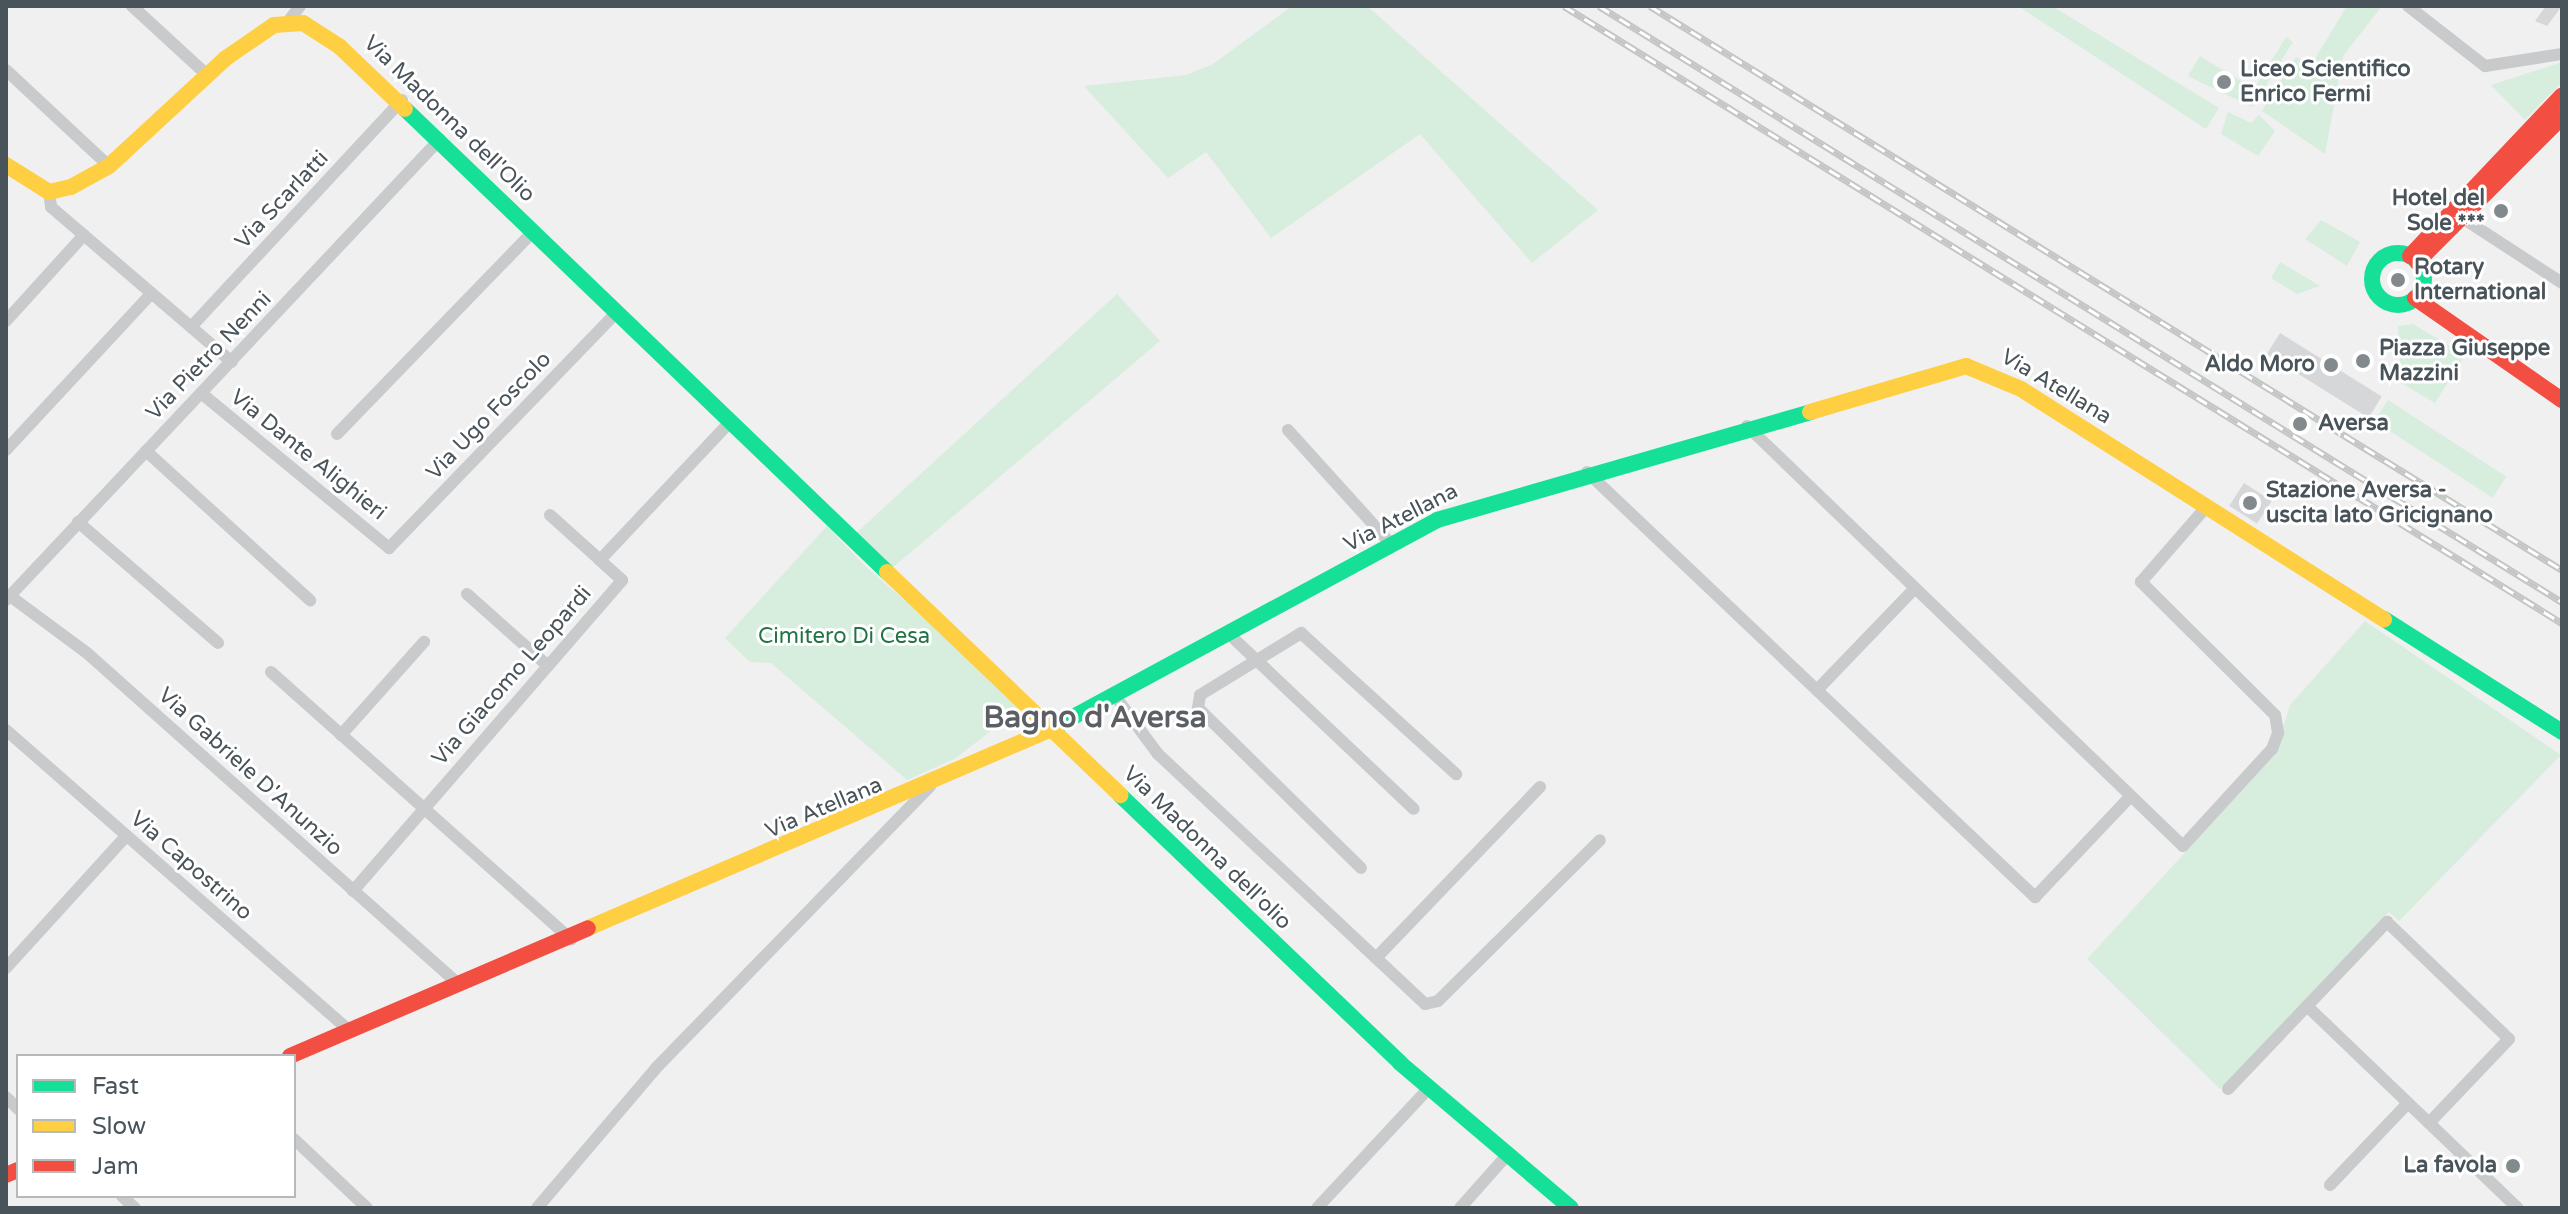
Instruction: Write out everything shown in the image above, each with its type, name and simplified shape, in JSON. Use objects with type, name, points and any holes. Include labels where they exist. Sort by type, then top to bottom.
[{"type":"main road","name":"Via Madonna dell'Olio","points":[[49,192],[109,166],[207,75],[295,13],[402,100],[751,444]]},
{"type":"main road","points":[[2414,259],[2562,95]]},
{"type":"main road","points":[[2562,117],[2464,219],[2414,259],[2385,257],[2372,278],[2383,300],[2415,298],[2562,400]]},
{"type":"main road","points":[[8,170],[49,192]]},
{"type":"main road","points":[[2414,259],[2423,280],[2415,298]]},
{"type":"main road","name":"Via Atellana","points":[[295,1054],[930,786],[1054,730],[1118,700],[1391,544],[1489,500],[1966,366],[2021,389],[2562,732]]},
{"type":"main road","name":"Via Madonna dell'olio","points":[[751,444],[1428,1089],[1571,1208]]},
{"type":"street","points":[[132,6],[207,75]]},
{"type":"street","points":[[2408,6],[2485,66],[2562,54]]},
{"type":"street","points":[[6,70],[109,166]]},
{"type":"street","name":"Via Scarlatti","points":[[191,327],[402,100]]},
{"type":"street","name":"Via Pietro Nenni","points":[[8,598],[440,139]]},
{"type":"street","points":[[49,192],[51,207],[232,362]]},
{"type":"street","points":[[2464,219],[2562,283]]},
{"type":"street","points":[[337,434],[534,231]]},
{"type":"street","points":[[6,321],[84,235]]},
{"type":"street","points":[[6,450],[152,293]]},
{"type":"street","name":"Via Ugo Foscolo","points":[[389,548],[617,312]]},
{"type":"street","name":"Via Dante Alighieri","points":[[201,393],[389,548]]},
{"type":"street","name":"Via Giacomo Leopardi","points":[[353,891],[622,580],[600,560],[729,423]]},
{"type":"street","points":[[1747,426],[2183,846],[2272,749],[2278,733],[2275,715],[2141,582],[2207,506]]},
{"type":"street","points":[[1288,430],[1391,544]]},
{"type":"street","points":[[146,451],[310,600]]},
{"type":"street","points":[[1587,472],[2035,897],[2131,796]]},
{"type":"street","points":[[550,515],[600,560]]},
{"type":"street","points":[[78,522],[218,643]]},
{"type":"street","points":[[1817,690],[1915,588]]},
{"type":"street","points":[[467,594],[548,666]]},
{"type":"street","name":"Via Gabriele D'Anunzio","points":[[8,598],[87,653],[460,985]]},
{"type":"street","points":[[1361,868],[1198,708],[1200,695],[1301,633],[1314,638],[1456,774]]},
{"type":"street","points":[[1232,637],[1414,809]]},
{"type":"street","points":[[341,735],[424,642]]},
{"type":"street","points":[[271,672],[571,939]]},
{"type":"street","points":[[1118,700],[1158,754],[1425,1004],[1438,1001],[1600,840]]},
{"type":"street","name":"Via Capostrino","points":[[6,730],[350,1031]]},
{"type":"street","points":[[537,1208],[656,1068],[930,786]]},
{"type":"street","points":[[1376,958],[1540,787]]},
{"type":"street","points":[[6,968],[126,836]]},
{"type":"street","points":[[2228,1089],[2387,922],[2509,1039],[2429,1123]]},
{"type":"street","points":[[2307,1006],[2518,1208]]},
{"type":"street","points":[[1317,1208],[1428,1089]]},
{"type":"street","points":[[2330,1185],[2408,1103]]},
{"type":"street","points":[[296,1141],[367,1208]]},
{"type":"street","points":[[1460,1208],[1507,1155]]},
{"type":"green space","points":[[1292,6],[1367,6],[1598,210],[1532,263],[1420,134],[1271,238],[1206,152],[1168,178],[1084,86],[1186,75],[1213,64]]},
{"type":"green space","points":[[2018,6],[2052,6],[2219,108],[2206,129]]},
{"type":"green space","points":[[2347,6],[2382,6],[2343,56],[2325,154],[2262,111],[2296,57],[2311,65]]},
{"type":"green space","points":[[2286,37],[2293,42],[2252,107],[2188,76],[2200,56],[2254,89]]},
{"type":"green space","points":[[2562,62],[2562,82],[2525,120],[2491,85]]},
{"type":"green space","points":[[2228,112],[2251,123],[2259,115],[2275,131],[2258,156],[2221,134]]},
{"type":"green space","points":[[2321,220],[2360,242],[2347,266],[2305,239]]},
{"type":"green space","points":[[2280,262],[2320,286],[2297,294],[2271,278]]},
{"type":"green space","points":[[1117,294],[1160,341],[891,569],[854,535]]},
{"type":"green space","points":[[2413,324],[2465,355],[2435,403],[2401,383],[2398,326]]},
{"type":"green space","points":[[2388,400],[2506,477],[2493,498],[2374,421]]},
{"type":"green space","name":"Cimitero Di Cesa","points":[[827,526],[864,565],[1024,705],[956,758],[907,780],[771,663],[750,662],[725,638]]},
{"type":"green space","points":[[2365,621],[2561,755],[2399,921],[2389,912],[2220,1089],[2087,959],[2274,756],[2290,705]]},
{"type":"building","points":[[2546,6],[2562,6],[2547,26],[2535,21]]},
{"type":"building","name":"Aversa","points":[[2280,333],[2382,397],[2369,418],[2267,354]]},
{"type":"building","name":"Stazione Aversa - uscita lato Gricignano","points":[[2244,483],[2272,501],[2257,524],[2229,506]]},
{"type":"railway","points":[[1564,6],[2562,623]]},
{"type":"railway","points":[[1599,6],[2562,602]]},
{"type":"railway","points":[[1650,6],[2562,570]]},
{"type":"traffic: fast","points":[[405,109],[887,572]]},
{"type":"traffic: fast","points":[[2398,253],[2416,261],[2424,279],[2416,297],[2398,305],[2380,297],[2372,279],[2380,261],[2398,253]]},
{"type":"traffic: fast","points":[[1049,730],[1437,520],[1810,412]]},
{"type":"traffic: fast","points":[[2384,619],[2562,732]]},
{"type":"traffic: fast","points":[[1120,795],[1400,1063],[1571,1208]]},
{"type":"traffic: slow","points":[[6,165],[49,192],[71,187],[109,166],[226,58],[274,25],[303,23],[339,46],[405,109]]},
{"type":"traffic: slow","points":[[1810,412],[1966,366],[2021,389],[2384,619]]},
{"type":"traffic: slow","points":[[887,572],[1120,795]]},
{"type":"traffic: slow","points":[[588,928],[1049,730]]},
{"type":"traffic: jam","points":[[2410,256],[2562,95]]},
{"type":"traffic: jam","points":[[2417,262],[2562,117]]},
{"type":"traffic: jam","points":[[2415,298],[2562,400]]},
{"type":"traffic: jam","points":[[295,1054],[588,928]]},
{"type":"traffic: jam","points":[[6,1175],[16,1171]]},
{"type":"place","name":"Liceo Scientifico Enrico Fermi","points":[[2224,82]]},
{"type":"place","name":"Hotel del Sole ***","points":[[2501,211]]},
{"type":"place","name":"Rotary International","points":[[2398,280]]},
{"type":"place","name":"Piazza Giuseppe Mazzini","points":[[2363,361]]},
{"type":"place","name":"Aldo Moro","points":[[2331,365]]},
{"type":"place","name":"Aversa","points":[[2300,424]]},
{"type":"place","name":"Stazione Aversa - uscita lato Gricignano","points":[[2250,503]]},
{"type":"place","name":"La favola","points":[[2513,1166]]},
{"type":"district","name":"Bagno d'Aversa","points":[[1095,718]]}]
